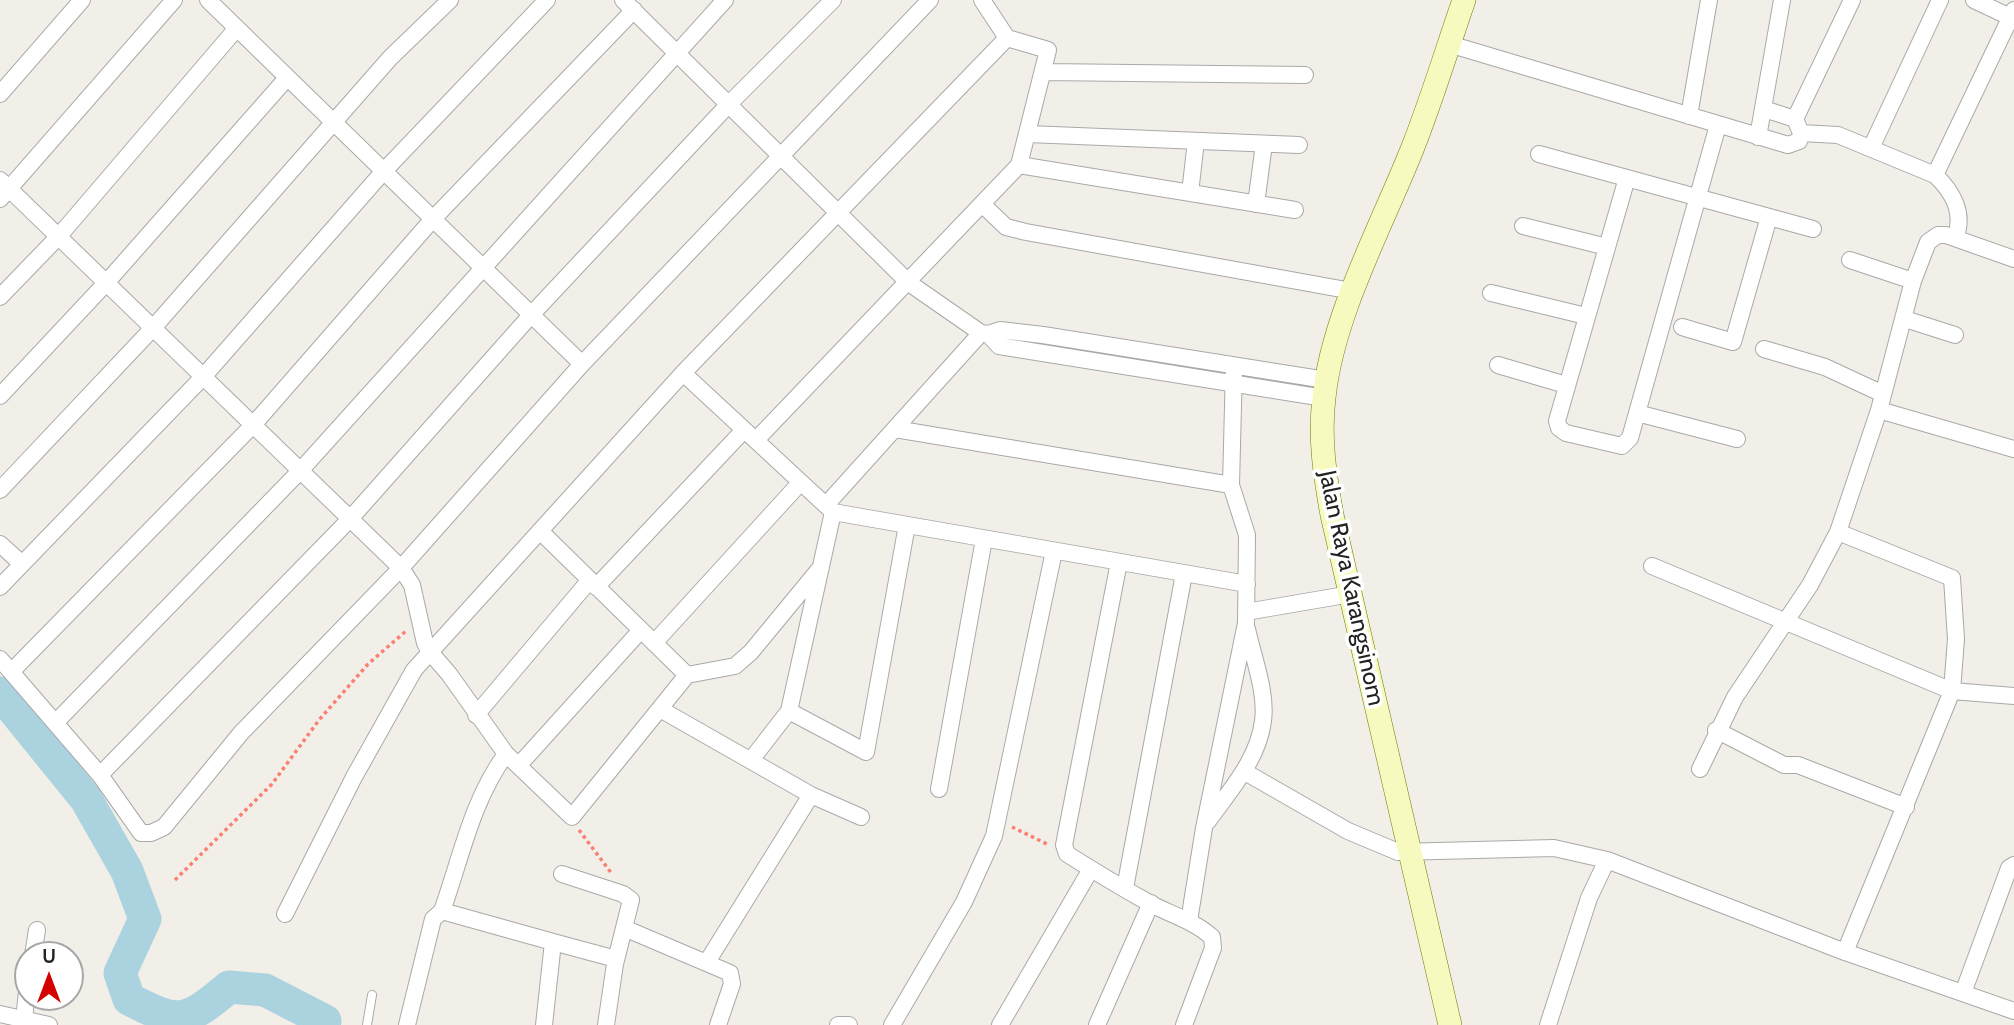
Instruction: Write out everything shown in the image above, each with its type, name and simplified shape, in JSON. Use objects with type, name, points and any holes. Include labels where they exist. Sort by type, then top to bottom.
[{"type":"street","points":[[0,94],[82,0]]},
{"type":"street","points":[[174,0],[3,190],[60,236],[401,568],[412,584],[420,624],[430,652],[506,754],[572,817],[687,675],[735,666],[751,652],[821,567]]},
{"type":"street","points":[[208,0],[582,364]]},
{"type":"street","points":[[0,489],[153,328],[390,58],[450,0]]},
{"type":"street","points":[[0,587],[203,377],[383,172],[547,0]]},
{"type":"street","points":[[57,722],[300,471],[725,0]]},
{"type":"street","points":[[100,775],[350,519],[531,315],[729,104],[833,0]]},
{"type":"street","points":[[0,659],[100,775],[141,833],[151,833],[164,827],[241,733],[401,568],[582,364],[930,0]]},
{"type":"street","points":[[476,715],[593,584],[909,283],[1019,165],[1048,50],[1007,38],[982,0]]},
{"type":"street","name":"Jalan Raya Karangsinom","points":[[1450,1025],[1325,479],[1325,389],[1352,291],[1413,145],[1464,0]]},
{"type":"street","points":[[1689,116],[1709,0]]},
{"type":"street","points":[[1758,136],[1782,0]]},
{"type":"street","points":[[1449,44],[1788,145],[1799,141],[1798,126],[1852,0]]},
{"type":"street","points":[[1871,148],[1940,0]]},
{"type":"street","points":[[1934,175],[2012,14],[1973,0]]},
{"type":"street","points":[[12,671],[253,425],[432,220],[628,5],[909,283],[999,346],[1232,384],[1325,389]]},
{"type":"street","points":[[0,297],[60,236],[237,28]]},
{"type":"street","points":[[285,914],[354,777],[414,670],[684,373],[1007,38]]},
{"type":"street","points":[[1044,72],[1305,75]]},
{"type":"street","points":[[0,396],[106,283],[287,78]]},
{"type":"street","points":[[1764,109],[1798,126],[1838,135],[1934,175],[1947,189],[1959,212],[1960,226],[1955,238]]},
{"type":"street","points":[[1627,178],[1557,421],[1559,428],[1566,433],[1622,446],[1630,438],[1718,125]]},
{"type":"street","points":[[1028,134],[1299,145]]},
{"type":"street","points":[[1190,193],[1196,141]]},
{"type":"street","points":[[1256,204],[1264,144]]},
{"type":"street","points":[[1539,154],[1812,229]]},
{"type":"street","points":[[1019,165],[1295,210]]},
{"type":"street","points":[[982,204],[1006,227],[1026,232],[1352,291]]},
{"type":"street","points":[[1682,327],[1733,342],[1769,217]]},
{"type":"street","points":[[1523,226],[1606,247]]},
{"type":"street","points":[[1700,769],[1716,730],[1838,532],[1879,410],[1913,281],[1933,237],[1946,234],[2014,259]]},
{"type":"street","points":[[1850,260],[1913,281]]},
{"type":"street","points":[[1491,293],[1586,316]]},
{"type":"street","points":[[1905,319],[1955,335]]},
{"type":"street","points":[[751,760],[789,711],[821,567],[829,509],[895,429],[985,334],[1000,330],[1234,366],[1325,389]]},
{"type":"street","points":[[1764,349],[1825,367],[1883,394]]},
{"type":"street","points":[[1498,365],[1566,385]]},
{"type":"street","points":[[1189,921],[1204,828],[1246,618],[1247,535],[1231,485],[1234,366]]},
{"type":"street","points":[[684,373],[829,509],[1247,584]]},
{"type":"street","points":[[1879,410],[2014,449]]},
{"type":"street","points":[[1637,413],[1737,439]]},
{"type":"street","points":[[895,429],[1231,485]]},
{"type":"street","points":[[654,643],[800,483]]},
{"type":"street","points":[[789,711],[866,752],[907,525]]},
{"type":"street","points":[[540,531],[687,675]]},
{"type":"street","points":[[1838,532],[1952,578],[1956,639],[1952,691],[1844,952]]},
{"type":"street","points":[[939,789],[984,538]]},
{"type":"street","points":[[0,544],[22,564]]},
{"type":"street","points":[[892,1025],[974,882],[999,820],[1054,551]]},
{"type":"street","points":[[1119,562],[1064,838],[1067,854],[1150,904],[1189,921],[1212,937],[1213,948],[1184,1025]]},
{"type":"street","points":[[1652,566],[1952,691],[2014,696]]},
{"type":"street","points":[[1125,888],[1184,574]]},
{"type":"street","points":[[1246,618],[1352,594]]},
{"type":"street","points":[[1204,828],[1245,772],[1263,720],[1259,680],[1246,618]]},
{"type":"street","points":[[519,765],[641,630]]},
{"type":"street","points":[[660,709],[811,795],[861,817]]},
{"type":"street","points":[[1716,730],[1784,765],[1798,765],[1906,807]]},
{"type":"street","points":[[407,1025],[433,919],[442,911],[472,820],[495,768],[506,754]]},
{"type":"street","points":[[1245,772],[1348,831],[1398,852],[1412,854],[1554,848],[1607,860],[1844,952],[2014,1011]]},
{"type":"street","points":[[707,962],[811,795]]},
{"type":"street","points":[[1548,1025],[1590,898],[1607,860]]},
{"type":"street","points":[[1963,993],[2009,868],[2014,865]]},
{"type":"street","points":[[1000,1025],[1091,869]]},
{"type":"street","points":[[562,874],[623,894],[631,900],[617,959],[606,1025]]},
{"type":"street","points":[[1097,1025],[1150,904]]},
{"type":"street","points":[[442,911],[617,959]]},
{"type":"street","points":[[624,928],[730,973],[732,984],[719,1025]]},
{"type":"street","points":[[35,941],[37,930]]},
{"type":"street","points":[[544,1025],[553,942]]},
{"type":"street","points":[[24,1019],[25,1011]]},
{"type":"street","points":[[0,1014],[49,1025]]},
{"type":"street","points":[[838,1025],[849,1025]]},
{"type":"lane","points":[[367,1025],[372,995]]},
{"type":"path","points":[[175,880],[272,784],[319,720],[368,664],[402,633],[420,624]]},
{"type":"path","points":[[572,817],[623,894]]},
{"type":"path","points":[[999,820],[1067,854]]},
{"type":"waterway","points":[[0,693],[86,799],[127,871],[145,919],[120,973],[129,999],[160,1013],[181,1017],[202,1008],[229,987],[265,990],[325,1021],[324,1025]]}]
